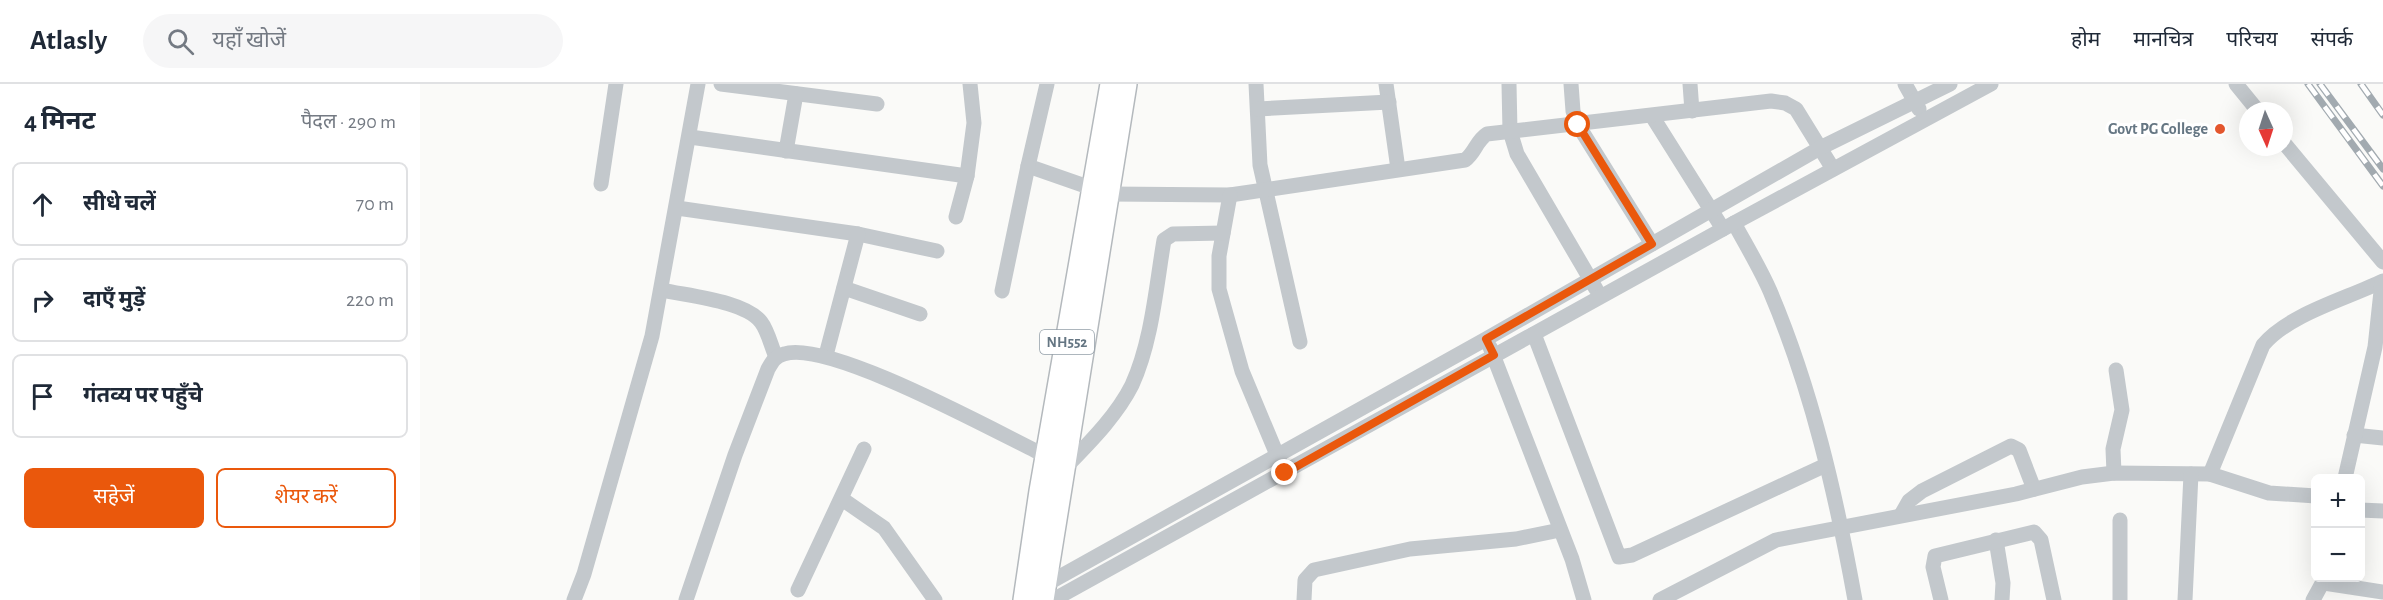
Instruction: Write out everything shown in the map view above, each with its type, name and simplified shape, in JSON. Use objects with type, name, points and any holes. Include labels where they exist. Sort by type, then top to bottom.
[{"type":"highway","name":"NH552","points":[[1040,598],[1062,471],[1102,191],[1111,84]]},
{"type":"highway","name":"NH552","points":[[1040,598],[1046,456],[1126,84]]},
{"type":"street","points":[[601,184],[616,84]]},
{"type":"street","points":[[574,600],[584,574],[652,336],[698,84]]},
{"type":"street","points":[[721,84],[877,104]]},
{"type":"street","points":[[956,217],[967,176],[974,123],[970,84]]},
{"type":"street","points":[[1002,291],[1047,84]]},
{"type":"street","points":[[1256,84],[1259,155],[1300,342]]},
{"type":"street","points":[[1386,84],[1398,169]]},
{"type":"street","points":[[1509,84],[1510,131],[1517,154],[1600,297]]},
{"type":"street","points":[[1572,84],[1573,111],[1578,125],[1652,244]]},
{"type":"street","points":[[1690,84],[1692,111]]},
{"type":"street","points":[[1905,84],[1925,119]]},
{"type":"street","points":[[1040,598],[1277,455],[1591,280],[1711,209],[1820,148],[1950,84]]},
{"type":"street","points":[[1040,598],[1285,473],[1494,355],[1991,84]]},
{"type":"street","points":[[2236,84],[2251,102]]},
{"type":"street","points":[[786,151],[796,94]]},
{"type":"street","points":[[1028,166],[1102,191],[1230,195],[1465,160],[1472,156],[1480,139],[1487,134],[1771,101],[1785,103],[1796,110],[1833,169]]},
{"type":"street","points":[[1258,109],[1389,102]]},
{"type":"street","points":[[1652,116],[1711,209],[1729,226],[1770,290],[1800,370],[1841,526],[1855,600]]},
{"type":"street","points":[[690,137],[967,176]]},
{"type":"street","points":[[2293,154],[2383,262]]},
{"type":"street","points":[[1230,195],[1217,273],[1222,306],[1242,371],[1285,473]]},
{"type":"street","points":[[677,208],[858,234],[937,251]]},
{"type":"street","points":[[1062,471],[1118,408],[1132,384],[1144,345],[1164,240],[1167,235],[1223,233]]},
{"type":"street","points":[[826,355],[858,234]]},
{"type":"street","points":[[2210,474],[2263,345],[2271,336],[2291,322],[2382,282],[2379,349],[2345,474]]},
{"type":"street","points":[[844,288],[920,314]]},
{"type":"street","points":[[662,290],[740,307],[752,314],[761,323],[776,357]]},
{"type":"street","points":[[1534,334],[1619,557],[1632,555],[1826,465]]},
{"type":"street","points":[[1486,339],[1560,530],[1584,600]]},
{"type":"street","points":[[686,600],[735,454],[768,369],[776,357],[785,353],[826,355],[866,369],[1046,456]]},
{"type":"street","points":[[2114,473],[2113,449],[2122,410],[2116,370]]},
{"type":"street","points":[[2354,435],[2383,438]]},
{"type":"street","points":[[1901,514],[1909,501],[1922,491],[2011,446],[2019,450],[2034,489]]},
{"type":"street","points":[[798,591],[864,449]]},
{"type":"street","points":[[1660,600],[1776,540],[2034,489],[2082,477],[2114,473],[2210,474],[2269,494],[2311,496]]},
{"type":"street","points":[[2185,600],[2191,474]]},
{"type":"street","points":[[842,500],[884,528],[935,600]]},
{"type":"street","points":[[2365,510],[2383,511]]},
{"type":"street","points":[[2120,520],[2120,600]]},
{"type":"street","points":[[1304,600],[1305,580],[1314,570],[1410,549],[1516,539],[1560,530]]},
{"type":"street","points":[[1941,600],[1933,567],[1935,556],[2028,532],[2038,535],[2054,600]]},
{"type":"street","points":[[1996,540],[2003,583],[2002,600]]},
{"type":"street","points":[[2313,600],[2323,582]]},
{"type":"street","points":[[2334,582],[2383,592]]},
{"type":"railway","points":[[2308,84],[2383,186]]},
{"type":"railway","points":[[2320,84],[2383,169]]},
{"type":"railway","points":[[2361,84],[2383,115]]},
{"type":"place","name":"Govt PG College","points":[[2220,129]]},
{"type":"route","points":[[1285,473],[1494,355],[1486,339],[1652,244],[1578,125]]}]
